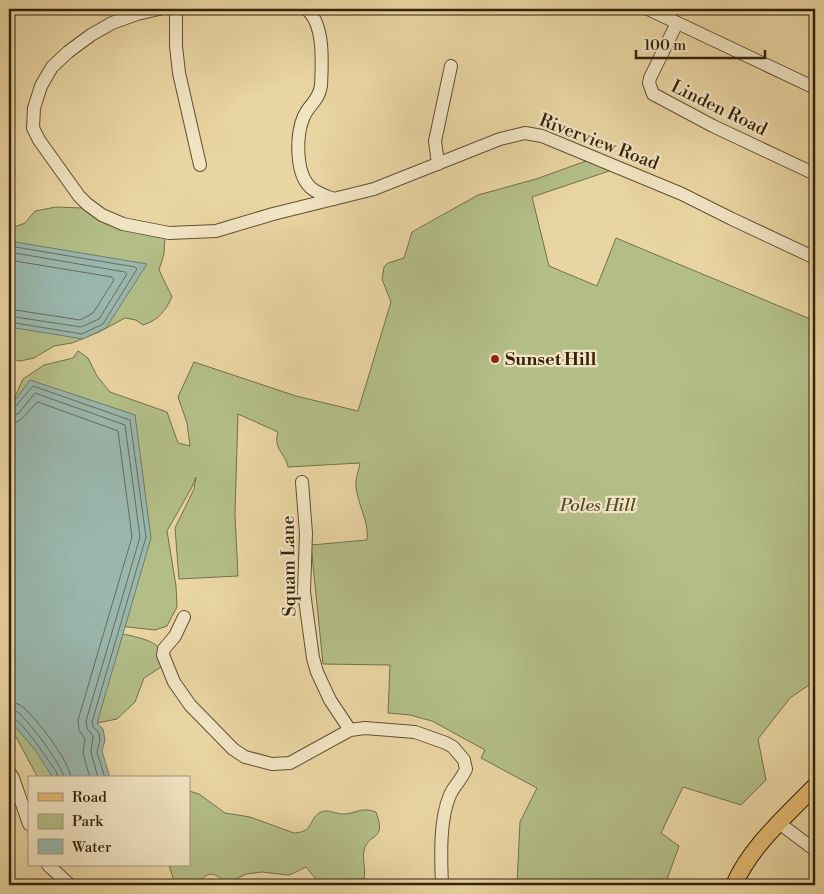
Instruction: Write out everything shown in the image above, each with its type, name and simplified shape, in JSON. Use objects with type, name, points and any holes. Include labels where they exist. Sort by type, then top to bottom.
[{"type":"main road","points":[[734,885],[738,876],[767,834],[815,786]]},
{"type":"street","name":"Riverview Road","points":[[159,9],[137,14],[112,24],[68,52],[52,67],[37,98],[33,122],[36,134],[86,204],[102,215],[123,224],[178,234],[216,231],[272,214],[374,189],[500,139],[518,134],[534,134],[682,194],[815,258]]},
{"type":"street","points":[[176,9],[176,46],[179,73],[200,165]]},
{"type":"street","points":[[306,9],[312,13],[319,26],[321,86],[320,94],[303,118],[299,131],[299,154],[306,181],[316,191],[334,199]]},
{"type":"street","points":[[648,9],[815,88]]},
{"type":"street","name":"Linden Road","points":[[677,22],[650,78],[649,83],[653,94],[713,126],[815,174]]},
{"type":"street","points":[[438,164],[435,141],[451,66]]},
{"type":"street","name":"Squam Lane","points":[[302,482],[306,533],[304,592],[313,658],[317,672],[330,700],[350,730]]},
{"type":"street","points":[[184,617],[175,636],[164,649],[163,655],[174,682],[184,698],[233,749],[255,760],[272,764],[285,764],[298,759],[350,730],[365,728],[415,732],[453,747],[466,764],[464,774],[447,803],[442,832],[442,885]]},
{"type":"street","points":[[9,772],[13,778],[28,821]]},
{"type":"street","points":[[779,823],[815,850]]},
{"type":"street","points":[[49,866],[70,885]]},
{"type":"green space","name":"Poles Hill","points":[[586,161],[612,170],[532,197],[549,266],[597,286],[616,238],[815,321],[815,681],[790,698],[758,739],[766,780],[741,805],[683,787],[661,833],[679,846],[665,885],[517,885],[520,822],[537,788],[481,758],[485,750],[432,721],[410,715],[388,713],[390,665],[323,664],[311,545],[367,540],[367,527],[356,486],[360,463],[288,467],[278,447],[278,432],[238,414],[235,514],[238,576],[179,579],[175,528],[194,489],[196,477],[167,531],[176,586],[177,607],[167,626],[155,630],[110,625],[9,410],[23,379],[44,365],[73,358],[78,351],[88,358],[97,376],[110,392],[167,412],[178,443],[190,446],[187,423],[178,397],[194,362],[296,396],[358,411],[391,302],[382,279],[384,267],[388,263],[404,258],[412,232],[478,195],[536,179]]},
{"type":"green space","points":[[56,207],[83,208],[165,237],[164,254],[159,270],[172,297],[161,314],[149,323],[143,325],[136,320],[125,318],[99,332],[72,343],[54,346],[34,358],[20,361],[9,359],[9,229],[25,223],[35,211]]},
{"type":"green space","points":[[9,616],[109,631],[146,640],[156,645],[164,658],[161,667],[144,678],[135,702],[117,719],[97,723],[95,719],[95,776],[37,776],[9,724]]},
{"type":"green space","points":[[190,791],[199,794],[225,813],[250,817],[294,833],[305,830],[314,818],[323,811],[341,814],[362,810],[376,812],[379,828],[376,836],[366,844],[364,850],[364,879],[339,881],[324,885],[306,867],[288,875],[262,872],[246,874],[228,883],[212,874],[206,876],[199,885],[175,885],[169,866],[190,866]]},
{"type":"water","points":[[9,241],[147,264],[106,328],[83,339],[9,327]]},
{"type":"water","points":[[30,380],[135,415],[151,538],[97,723],[103,729],[105,740],[102,751],[109,776],[52,776],[36,751],[9,719],[9,408]]},
{"type":"place","name":"Sunset Hill","points":[[495,359]]}]
